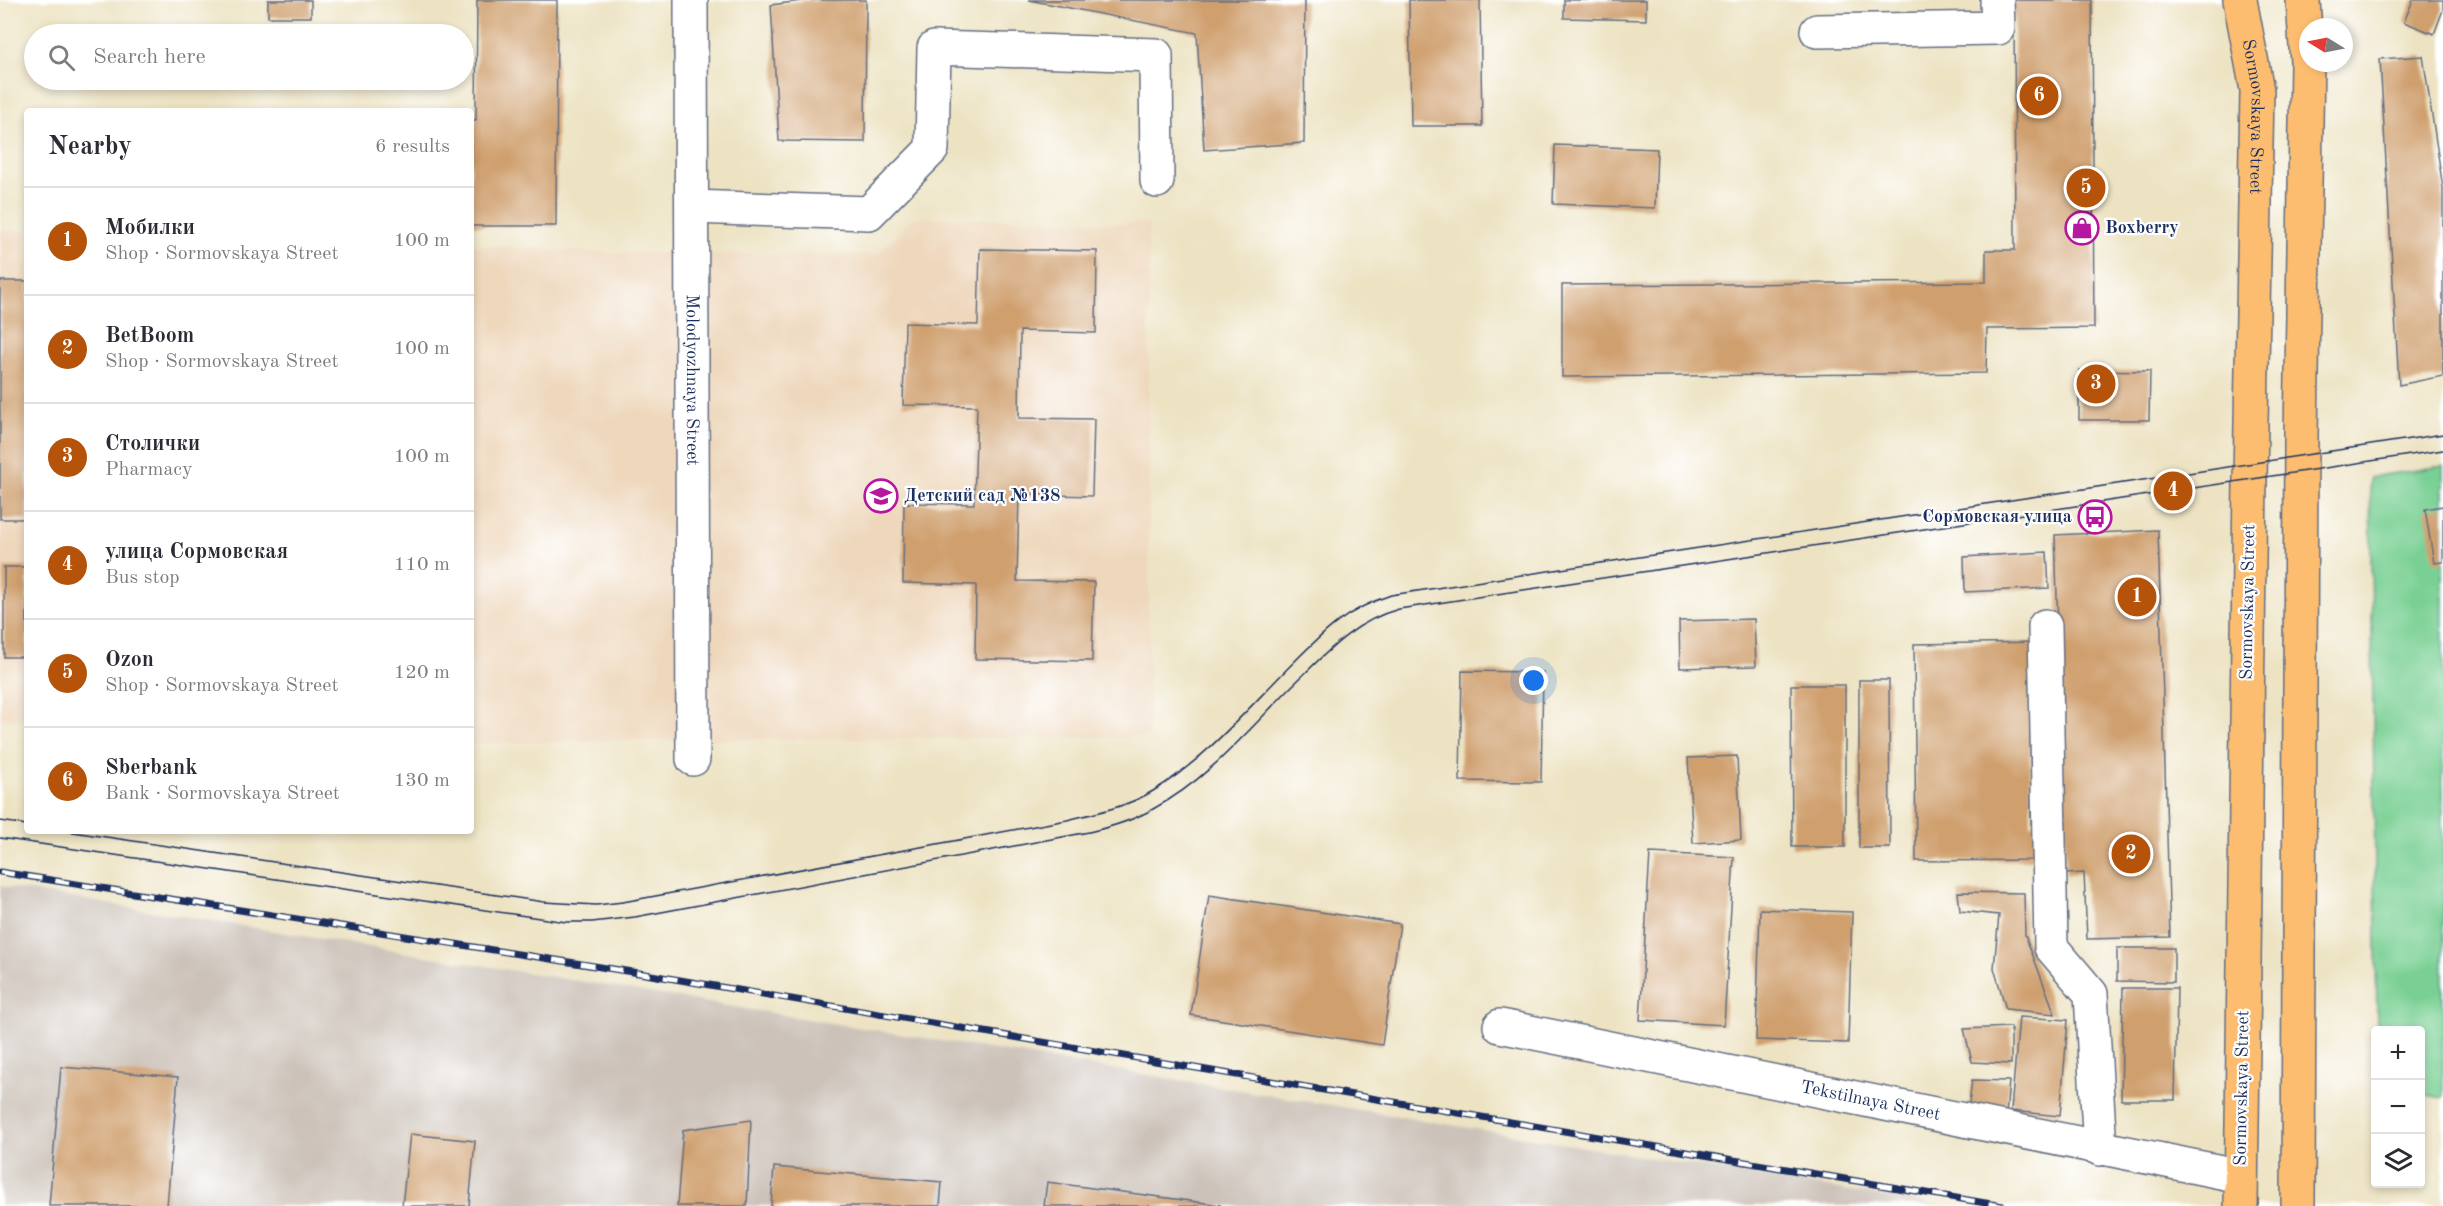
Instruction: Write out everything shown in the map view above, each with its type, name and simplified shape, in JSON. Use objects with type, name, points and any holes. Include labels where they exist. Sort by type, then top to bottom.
[{"type":"main road","name":"Sormovskaya Street","points":[[2240,0],[2257,90],[2241,1191]]},
{"type":"main road","points":[[2298,1206],[2301,437],[2307,62],[2303,0]]},
{"type":"street","name":"Molodyozhnaya Street","points":[[691,0],[693,759]]},
{"type":"street","points":[[1817,31],[1998,28],[1997,0]]},
{"type":"street","points":[[692,207],[868,213],[932,149],[934,48],[1156,55],[1157,181]]},
{"type":"street","points":[[2045,626],[2051,947],[2091,994],[2100,1149]]},
{"type":"street","name":"Tekstilnaya Street","points":[[1500,1026],[2100,1149],[2241,1191]]},
{"type":"shaded area","name":"Детский сад №138","points":[[913,217],[1149,224],[1149,737],[613,740],[474,744],[474,245],[610,253],[877,255]]},
{"type":"shaded area","points":[[0,231],[24,231],[24,720],[0,718]]},
{"type":"shaded area","points":[[0,886],[1943,1206],[0,1206]]},
{"type":"green space","points":[[2443,466],[2443,1098],[2425,1095],[2425,1026],[2377,1026],[2370,477]]},
{"type":"building","points":[[268,0],[311,0],[311,17],[268,17]]},
{"type":"building","points":[[477,0],[557,0],[556,226],[474,226],[474,120],[476,120]]},
{"type":"building","points":[[809,0],[866,0],[865,142],[779,141],[771,5]]},
{"type":"building","points":[[1029,0],[1305,0],[1304,143],[1204,150],[1197,33]]},
{"type":"building","points":[[1409,0],[1480,0],[1482,126],[1411,126]]},
{"type":"building","points":[[1564,0],[1646,0],[1646,20],[1564,18]]},
{"type":"building","points":[[2014,0],[2092,0],[2094,328],[1987,329],[1986,373],[1562,377],[1562,285],[1986,282],[1986,250],[2015,250]]},
{"type":"building","points":[[2413,0],[2443,0],[2443,10],[2434,34],[2404,22]]},
{"type":"building","points":[[2423,56],[2443,188],[2443,376],[2399,385],[2380,59]]},
{"type":"building","points":[[1555,145],[1657,149],[1655,208],[1553,204]]},
{"type":"building","points":[[980,249],[1097,251],[1096,333],[1020,331],[1019,418],[1094,419],[1092,496],[1019,494],[1017,581],[1094,582],[1092,661],[975,659],[976,585],[903,583],[904,503],[974,504],[977,406],[903,405],[905,323],[978,325]]},
{"type":"building","points":[[0,281],[24,281],[24,519],[0,519]]},
{"type":"building","points":[[2079,370],[2150,371],[2149,420],[2079,420]]},
{"type":"building","points":[[2443,506],[2443,562],[2434,563],[2425,509]]},
{"type":"building","points":[[2158,530],[2170,937],[2087,939],[2084,873],[2066,874],[2055,535]]},
{"type":"building","points":[[2047,552],[2049,588],[1965,592],[1964,557]]},
{"type":"building","points":[[4,567],[24,567],[24,657],[4,657]]},
{"type":"building","points":[[1754,619],[1756,666],[1680,668],[1679,621]]},
{"type":"building","points":[[2038,642],[2039,706],[2030,706],[2031,824],[2038,824],[2039,860],[1916,861],[1914,644]]},
{"type":"building","points":[[1462,671],[1543,672],[1541,782],[1460,781]]},
{"type":"building","points":[[1859,680],[1889,680],[1890,848],[1859,848]]},
{"type":"building","points":[[1791,685],[1845,685],[1845,847],[1792,847]]},
{"type":"building","points":[[1737,756],[1741,840],[1693,843],[1688,758]]},
{"type":"building","points":[[1650,853],[1734,857],[1724,1025],[1640,1020]]},
{"type":"building","points":[[1958,892],[2024,893],[2025,935],[2055,1014],[2006,1009],[1994,968],[1999,915],[1960,911]]},
{"type":"building","points":[[1209,895],[1400,924],[1382,1045],[1191,1015]]},
{"type":"building","points":[[1760,909],[1852,912],[1848,1043],[1756,1040]]},
{"type":"building","points":[[2117,948],[2174,948],[2174,982],[2117,981]]},
{"type":"building","points":[[2123,988],[2177,988],[2175,1100],[2121,1100]]},
{"type":"building","points":[[2019,1017],[2068,1020],[2060,1116],[2011,1111]]},
{"type":"building","points":[[2011,1027],[2011,1064],[1972,1062],[1964,1029]]},
{"type":"building","points":[[61,1067],[178,1077],[167,1206],[49,1206]]},
{"type":"building","points":[[1972,1080],[2009,1081],[2006,1115],[1968,1111]]},
{"type":"building","points":[[751,1120],[747,1206],[677,1206],[683,1130]]},
{"type":"building","points":[[410,1134],[475,1141],[469,1206],[402,1206]]},
{"type":"building","points":[[774,1167],[942,1182],[940,1206],[771,1206]]},
{"type":"building","points":[[1047,1182],[1220,1205],[1220,1206],[1044,1206]]},
{"type":"tram line","points":[[86,834],[544,902],[596,905],[623,902],[1067,820],[1133,801],[1153,791],[1191,764],[1336,623],[1361,608],[1391,595],[2443,434]]},
{"type":"tram line","points":[[0,838],[566,922],[592,922],[635,917],[1089,832],[1130,820],[1173,797],[1210,768],[1305,673],[1354,630],[1368,621],[1399,609],[2443,450]]},
{"type":"tram line","points":[[0,821],[24,825]]},
{"type":"railway","points":[[0,872],[645,974],[2003,1206]]},
{"type":"place","name":"Sberbank","points":[[2039,96]]},
{"type":"place","name":"Ozon","points":[[2086,188]]},
{"type":"place","name":"Boxberry","points":[[2082,228]]},
{"type":"place","name":"Столички","points":[[2096,384]]},
{"type":"place","name":"улица Сормовская","points":[[2173,491]]},
{"type":"place","name":"Детский сад №138","points":[[881,496]]},
{"type":"place","name":"Сормовская улица","points":[[2095,517]]},
{"type":"place","name":"Мобилки","points":[[2137,597]]},
{"type":"place","name":"BetBoom","points":[[2131,854]]}]
